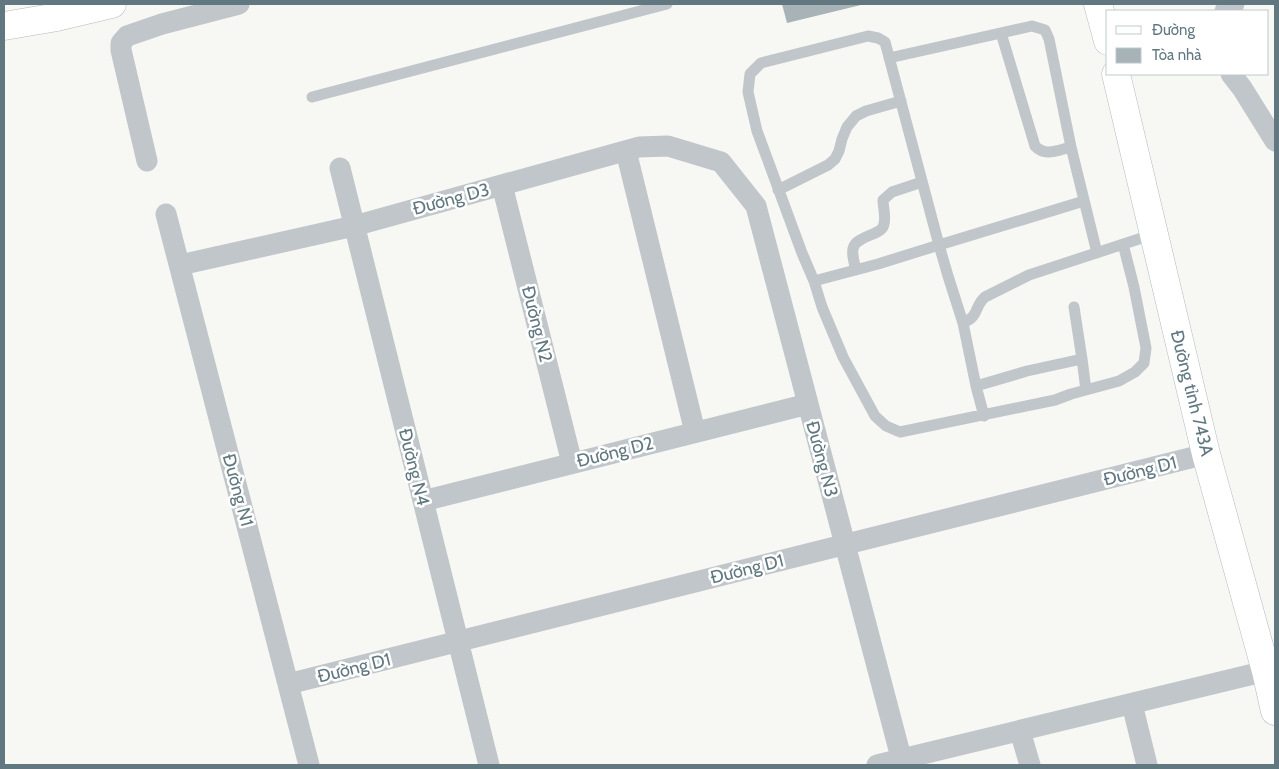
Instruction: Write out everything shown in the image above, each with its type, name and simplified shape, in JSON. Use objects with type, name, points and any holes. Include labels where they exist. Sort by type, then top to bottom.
[{"type":"main road","points":[[4,26],[55,11],[112,4]]},
{"type":"main road","points":[[1098,4],[1106,33]]},
{"type":"main road","name":"Đường tỉnh 743A","points":[[1116,75],[1206,454],[1270,678],[1275,711]]},
{"type":"street","points":[[147,160],[121,50],[121,43],[127,36],[162,24],[239,4]]},
{"type":"street","points":[[1232,75],[1275,141]]},
{"type":"street","name":"Đường D3","points":[[180,265],[354,226],[639,147],[668,146],[721,162]]},
{"type":"street","points":[[626,151],[695,432]]},
{"type":"street","name":"Đường N3","points":[[721,162],[756,206],[902,762]]},
{"type":"street","name":"Đường N4","points":[[340,168],[489,765]]},
{"type":"street","name":"Đường N2","points":[[502,185],[572,463]]},
{"type":"street","name":"Đường N1","points":[[166,214],[309,765]]},
{"type":"street","name":"Đường D2","points":[[423,500],[808,404]]},
{"type":"street","name":"Đường D1","points":[[288,684],[1206,454]]},
{"type":"street","points":[[877,765],[902,762],[1132,704],[1270,678]]},
{"type":"street","points":[[1132,704],[1146,765]]},
{"type":"street","points":[[1020,731],[1030,765]]},
{"type":"lane","points":[[312,97],[667,4]]},
{"type":"lane","points":[[889,58],[1032,26],[1045,30],[1049,38],[1097,253]]},
{"type":"lane","points":[[1001,33],[1035,146],[1039,151],[1045,152],[1072,147]]},
{"type":"lane","points":[[984,416],[976,386],[964,323],[948,276],[885,42],[868,36],[761,63],[750,74],[748,92],[757,131],[814,281],[822,307],[843,357],[875,416],[886,426],[900,432],[984,416],[1055,400],[1120,381],[1135,372],[1144,363],[1146,348],[1134,287],[1122,244]]},
{"type":"lane","points":[[778,190],[828,165],[835,159],[847,127],[856,116],[866,110],[900,101]]},
{"type":"lane","points":[[856,270],[852,253],[853,249],[862,238],[878,232],[882,228],[885,220],[883,200],[892,192],[922,182]]},
{"type":"lane","points":[[814,281],[1084,201]]},
{"type":"lane","points":[[964,323],[973,318],[980,301],[985,297],[1029,275],[1154,234]]},
{"type":"lane","points":[[1074,307],[1086,390]]},
{"type":"lane","points":[[976,386],[1027,371],[1082,359]]},
{"type":"building","points":[[782,4],[865,4],[787,23]]}]
